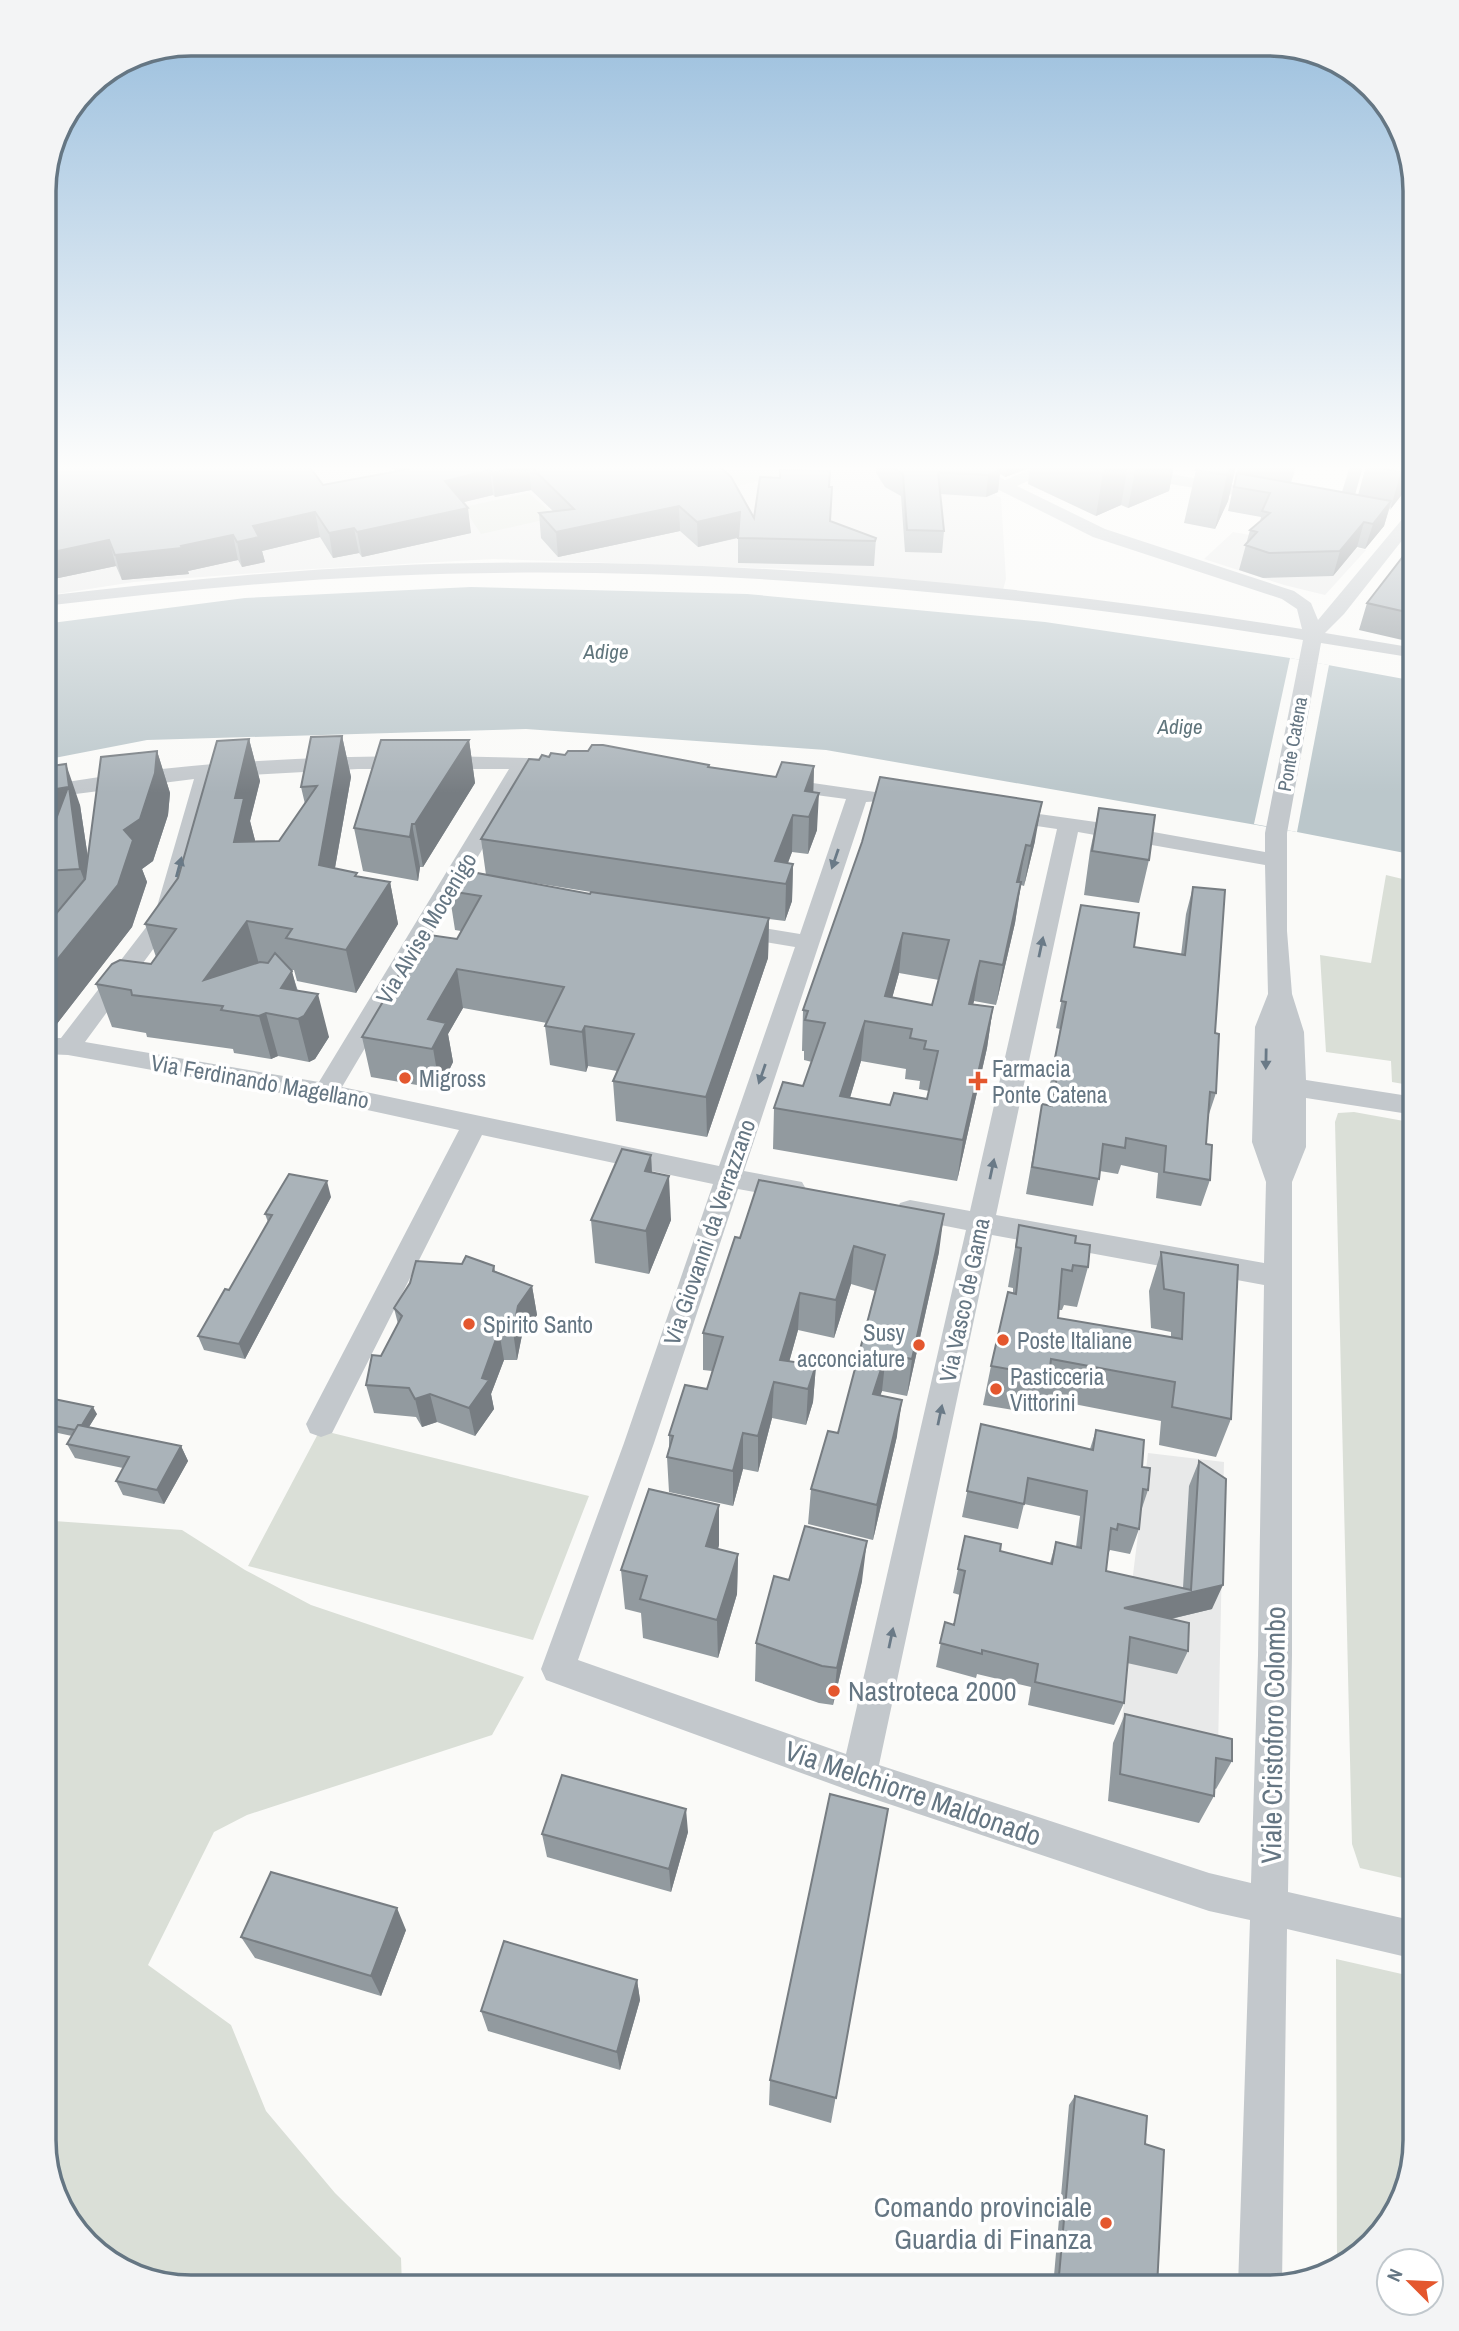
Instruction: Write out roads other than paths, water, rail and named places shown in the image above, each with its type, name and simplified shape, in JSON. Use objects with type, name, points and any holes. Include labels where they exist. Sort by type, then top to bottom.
[{"type":"street","points":[[56,600],[167,586],[299,575]]},
{"type":"street","points":[[745,575],[820,578],[1001,593],[1122,607],[1311,645],[1403,652]]},
{"type":"street","points":[[1225,575],[1288,594],[1334,600],[1348,597]]},
{"type":"street","points":[[1311,645],[1365,575]]},
{"type":"street","points":[[1288,594],[1304,607],[1311,645]]},
{"type":"street","name":"Ponte Catena","points":[[1276,833],[1311,645]]},
{"type":"street","points":[[56,790],[206,771],[374,763],[523,763],[585,766]]},
{"type":"street","name":"Via Alvise Mocenigo","points":[[326,1092],[523,763]]},
{"type":"street","points":[[56,1047],[165,918],[206,771]]},
{"type":"street","points":[[753,781],[897,800]]},
{"type":"street","name":"Via Giovanni da Verrazzano","points":[[558,1669],[639,1443],[858,794]]},
{"type":"street","points":[[976,811],[1069,824],[1274,860]]},
{"type":"street","name":"Via Vasco de Gama","points":[[859,1776],[1069,824]]},
{"type":"street","name":"Viale Cristoforo Colombo","points":[[1276,833],[1274,860],[1280,994],[1292,1032],[1294,1087],[1293,1147],[1279,1182]]},
{"type":"street","points":[[452,885],[480,889]]},
{"type":"street","points":[[711,926],[807,942]]},
{"type":"street","name":"Viale Cristoforo Colombo","points":[[1260,2275],[1275,1642],[1279,1182],[1265,1142],[1265,1128],[1267,1027],[1280,994]]},
{"type":"street","name":"Via Ferdinando Magellano","points":[[56,1047],[326,1092],[553,1142],[818,1193]]},
{"type":"street","points":[[1294,1087],[1403,1104]]},
{"type":"street","points":[[321,1424],[475,1123]]},
{"type":"street","points":[[881,1205],[1277,1276]]},
{"type":"street","name":"Via Melchiorre Maldonado","points":[[558,1669],[859,1776],[1209,1892],[1270,1907]]},
{"type":"street","points":[[1270,1907],[1403,1937]]},
{"type":"water","name":"Adige","points":[[471,587],[747,594],[1045,622],[1290,658],[1403,679],[1403,853],[826,750],[526,729],[147,740],[56,758],[56,622],[245,598]]},
{"type":"place","name":"Migross","points":[[405,1078]]},
{"type":"place","name":"Farmacia Ponte Catena","points":[[978,1081]]},
{"type":"place","name":"Spirito Santo","points":[[469,1324]]},
{"type":"place","name":"Poste Italiane","points":[[1003,1340]]},
{"type":"place","name":"Susy acconciature","points":[[919,1345]]},
{"type":"place","name":"Pasticceria Vittorini","points":[[996,1389]]},
{"type":"place","name":"Nastroteca 2000","points":[[834,1691]]},
{"type":"place","name":"Comando provinciale Guardia di Finanza","points":[[1106,2223]]}]
